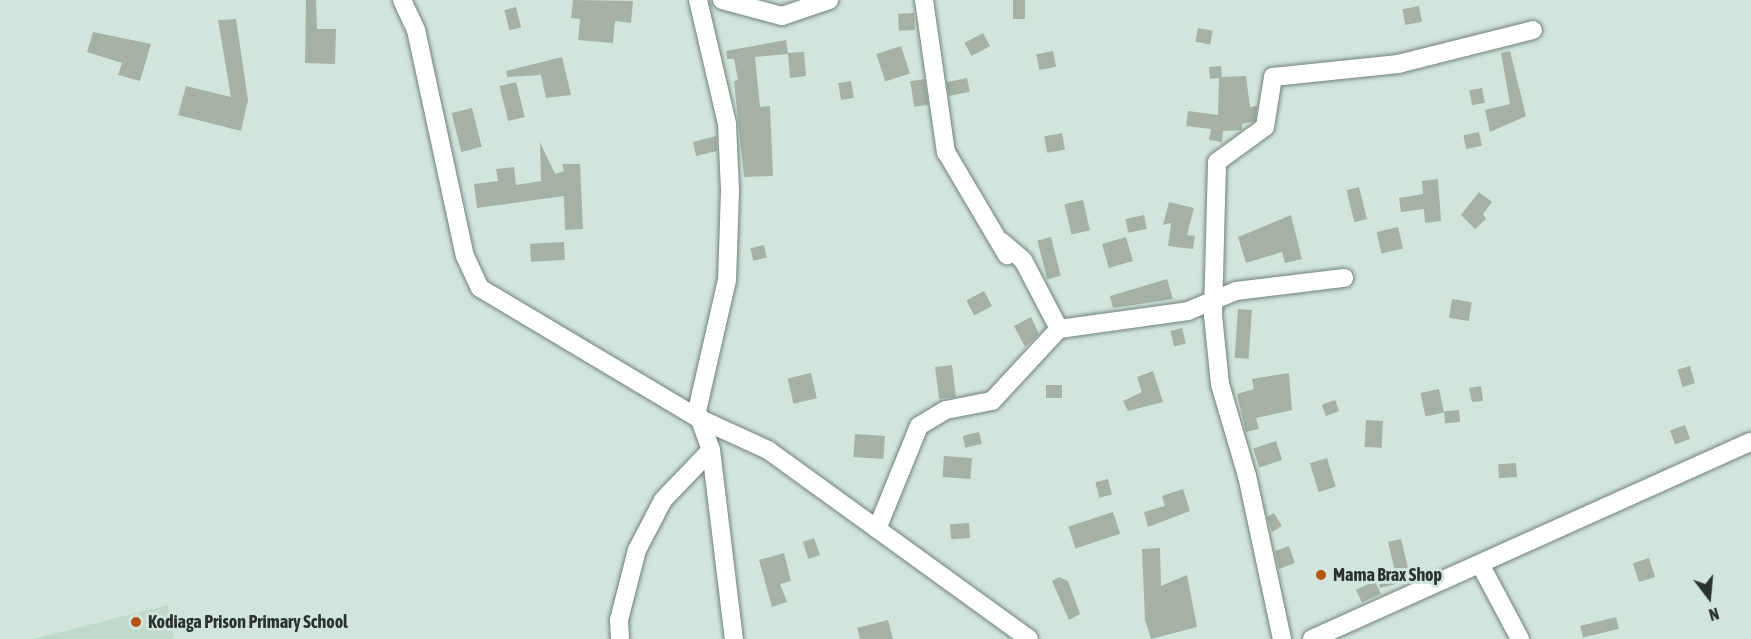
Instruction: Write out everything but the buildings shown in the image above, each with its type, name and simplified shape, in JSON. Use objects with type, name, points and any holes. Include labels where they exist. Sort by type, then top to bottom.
[{"type":"street","points":[[402,0],[416,30],[465,256],[480,288],[698,418],[768,450],[1029,639]]},
{"type":"street","points":[[698,0],[726,116],[730,191],[727,280],[698,418],[711,450],[734,639]]},
{"type":"street","points":[[722,0],[782,16],[829,0]]},
{"type":"street","points":[[924,0],[939,126],[958,176],[1007,255]]},
{"type":"street","points":[[1282,639],[1247,476],[1220,384],[1214,300],[1217,162],[1265,127],[1273,77],[1398,64],[1533,30]]},
{"type":"street","points":[[992,233],[1023,260],[1059,329]]},
{"type":"street","points":[[877,529],[919,426],[946,410],[992,401],[1059,329],[1177,313],[1236,291],[1344,278]]},
{"type":"street","points":[[1312,639],[1751,442]]},
{"type":"street","points":[[620,639],[619,620],[636,550],[663,501],[711,450]]},
{"type":"street","points":[[1480,564],[1520,639]]},
{"type":"shaded area","name":"Kodiaga Prison Primary School","points":[[168,605],[174,639],[33,639]]},
{"type":"place","name":"Mama Brax Shop","points":[[1321,575]]},
{"type":"place","name":"Kodiaga Prison Primary School","points":[[136,622]]}]
